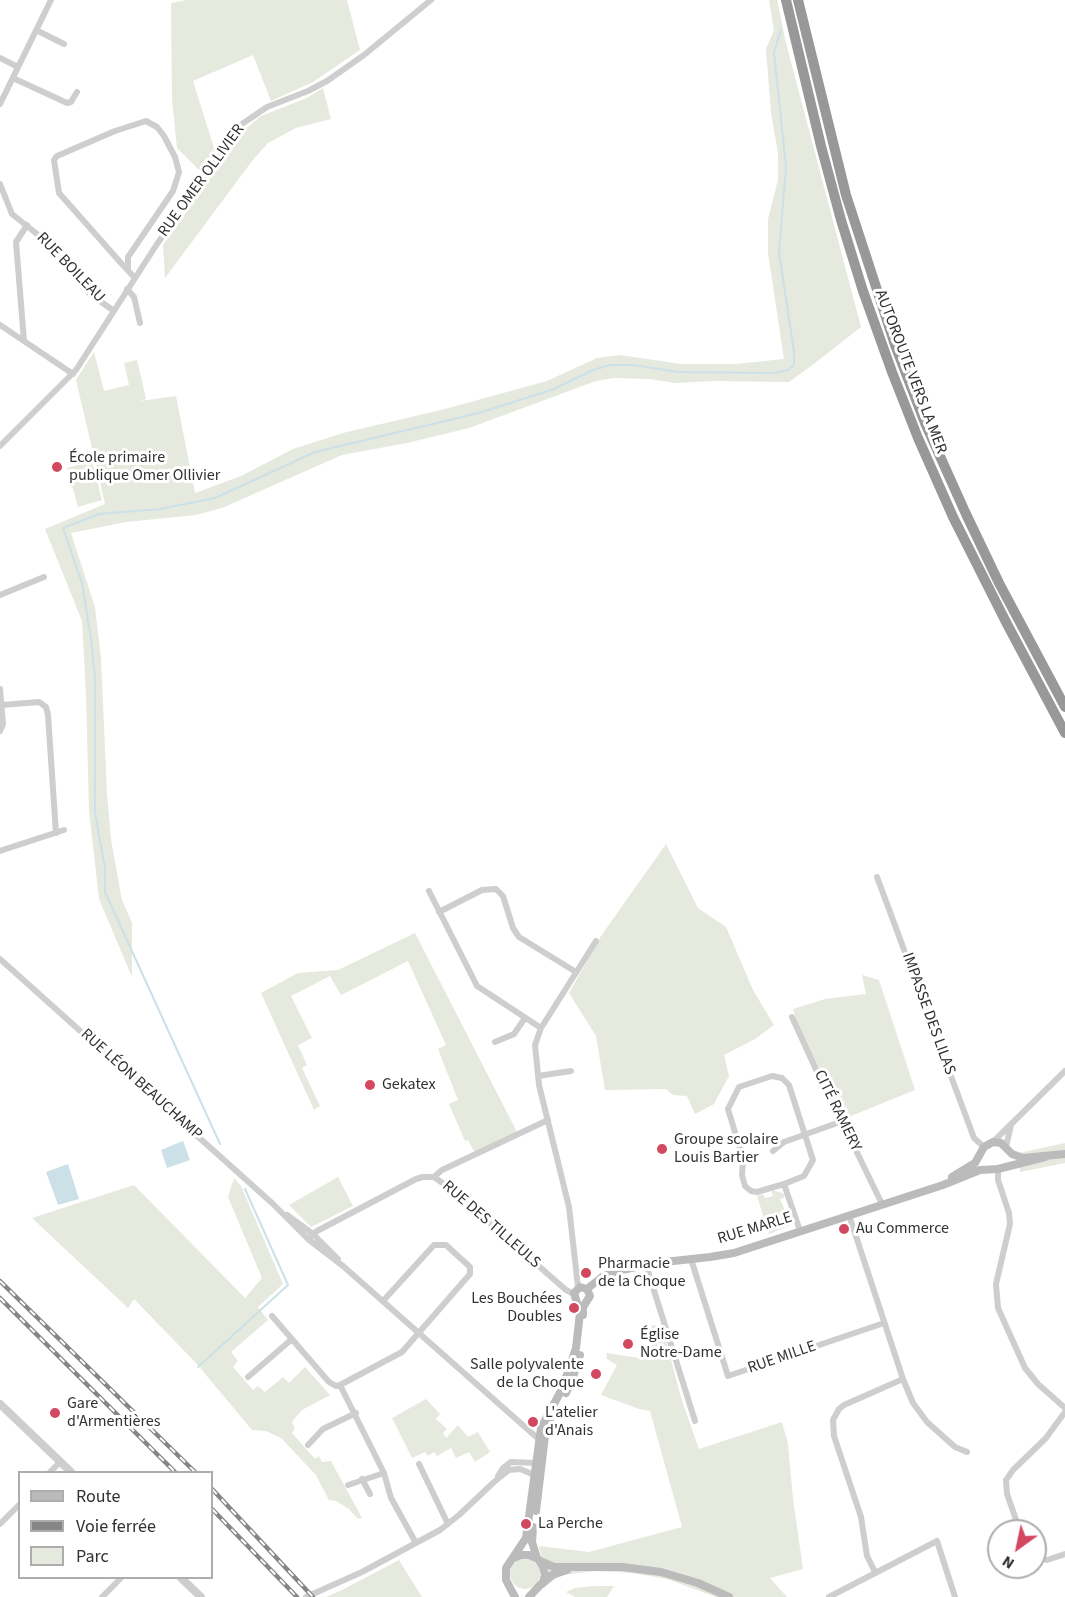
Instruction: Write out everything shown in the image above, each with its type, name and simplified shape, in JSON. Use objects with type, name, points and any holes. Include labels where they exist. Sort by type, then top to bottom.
[{"type":"highway","name":"AUTOROUTE VERS LA MER","points":[[786,0],[838,210],[863,291],[892,372],[953,517],[1065,733]]},
{"type":"highway","points":[[798,0],[846,195],[901,362],[928,431],[966,514],[1065,707]]},
{"type":"main road","points":[[993,1142],[1001,1143],[1007,1148],[1009,1159],[997,1168],[983,1162],[983,1150],[993,1142]]},
{"type":"main road","name":"RUE MARLE","points":[[1007,1148],[1019,1158],[1045,1157]]},
{"type":"main road","name":"RUE MARLE","points":[[932,1188],[973,1165],[983,1150]]},
{"type":"main road","name":"RUE MARLE","points":[[579,1293],[609,1274],[646,1265],[734,1253],[980,1170],[1065,1154]]},
{"type":"main road","points":[[542,1442],[549,1422],[575,1373],[582,1339],[583,1310],[587,1301],[582,1303],[579,1293]]},
{"type":"main road","points":[[515,1597],[506,1572],[508,1565],[526,1539],[539,1463],[543,1423],[558,1399],[573,1358],[580,1322],[579,1293]]},
{"type":"main road","points":[[535,1591],[544,1572],[532,1542],[537,1476]]},
{"type":"main road","points":[[513,1559],[524,1554],[554,1567],[622,1567],[661,1572],[698,1583],[729,1597]]},
{"type":"main road","points":[[510,1586],[521,1593],[535,1591],[557,1573],[579,1567]]},
{"type":"street","points":[[0,104],[51,0]]},
{"type":"street","name":"RUE OMER OLLIVIER","points":[[0,446],[73,374],[157,244],[242,124],[261,110],[308,92],[333,76],[431,0]]},
{"type":"street","points":[[36,30],[64,44]]},
{"type":"street","points":[[0,58],[18,67]]},
{"type":"street","points":[[13,78],[67,103],[71,102],[77,92]]},
{"type":"street","name":"RUE OMER OLLIVIER","points":[[128,270],[128,257],[172,191],[179,172],[178,164],[164,136],[157,127],[146,121],[115,130],[57,156],[54,160],[59,193],[135,278]]},
{"type":"street","name":"RUE BOILEAU","points":[[0,184],[10,212],[27,225],[90,294],[114,311]]},
{"type":"street","points":[[24,341],[16,242],[27,225]]},
{"type":"street","points":[[127,289],[134,297],[140,323]]},
{"type":"street","points":[[0,325],[73,374]]},
{"type":"street","points":[[0,595],[44,577]]},
{"type":"street","points":[[0,690],[3,724],[0,731]]},
{"type":"street","points":[[2,705],[39,702],[46,707],[56,833]]},
{"type":"street","points":[[0,851],[64,830]]},
{"type":"street","name":"IMPASSE DES LILAS","points":[[877,877],[974,1138],[983,1150]]},
{"type":"street","points":[[439,912],[482,890],[496,889],[505,899],[513,928],[519,937],[576,972]]},
{"type":"street","points":[[429,891],[477,986],[541,1028]]},
{"type":"street","points":[[579,1293],[569,1207],[538,1076],[536,1045],[541,1028],[596,941]]},
{"type":"street","name":"RUE LÉON BEAUCHAMP","points":[[0,959],[542,1442]]},
{"type":"street","name":"CITÉ RAMERY","points":[[792,1017],[840,1122],[882,1204]]},
{"type":"street","points":[[495,1042],[514,1034],[525,1018]]},
{"type":"street","points":[[538,1076],[571,1071]]},
{"type":"street","points":[[993,1142],[1065,1071]]},
{"type":"street","points":[[772,1076],[782,1078],[789,1085],[813,1162],[804,1176],[784,1184],[757,1192],[745,1186],[742,1174],[743,1159],[728,1111],[736,1090],[741,1086],[772,1076]]},
{"type":"street","points":[[434,1177],[442,1170],[548,1120]]},
{"type":"street","points":[[773,1151],[784,1142],[840,1122]]},
{"type":"street","points":[[1007,1148],[1008,1132],[1013,1122]]},
{"type":"street","points":[[997,1168],[1010,1224],[996,1284],[998,1308],[1025,1368],[1065,1410],[1046,1438],[1013,1470],[1006,1480],[1007,1494],[1016,1519]]},
{"type":"street","name":"RUE DES TILLEULS","points":[[311,1236],[416,1179],[434,1177],[451,1189],[566,1290],[579,1293]]},
{"type":"street","points":[[784,1184],[800,1231]]},
{"type":"street","points":[[849,1215],[913,1403],[927,1422],[955,1447],[967,1452]]},
{"type":"street","points":[[272,1316],[329,1382],[336,1386],[399,1354],[470,1274],[470,1267],[446,1245],[434,1245],[383,1301]]},
{"type":"street","name":"RUE MILLE","points":[[691,1259],[728,1376],[884,1323]]},
{"type":"street","points":[[646,1265],[695,1421]]},
{"type":"street","points":[[248,1377],[292,1339]]},
{"type":"street","points":[[875,1572],[866,1552],[861,1517],[837,1443],[833,1420],[844,1405],[903,1379]]},
{"type":"street","points":[[340,1385],[356,1413],[384,1473],[390,1494],[416,1543]]},
{"type":"street","points":[[0,1404],[69,1471]]},
{"type":"street","points":[[308,1445],[323,1429],[356,1413]]},
{"type":"street","points":[[52,1471],[60,1462]]},
{"type":"street","points":[[494,1482],[503,1468],[511,1462],[539,1463]]},
{"type":"street","points":[[419,1464],[448,1524]]},
{"type":"street","points":[[306,1597],[362,1572],[448,1524],[494,1482],[514,1469],[537,1476]]},
{"type":"street","points":[[348,1485],[384,1473]]},
{"type":"street","points":[[362,1479],[370,1494]]},
{"type":"street","points":[[0,1524],[18,1506]]},
{"type":"street","points":[[829,1597],[937,1541],[955,1597]]},
{"type":"street","points":[[1047,1560],[1065,1554]]},
{"type":"street","points":[[102,1597],[120,1579]]},
{"type":"street","points":[[182,1579],[201,1597]]},
{"type":"green space","points":[[187,0],[347,0],[360,50],[313,82],[271,101],[253,55],[193,81],[215,151],[201,172],[177,148],[172,99],[171,3]]},
{"type":"green space","points":[[769,0],[777,0],[786,43],[861,327],[815,363],[789,382],[676,383],[649,379],[613,378],[596,381],[469,428],[342,455],[222,508],[196,515],[126,522],[71,533],[95,607],[101,658],[111,840],[122,900],[132,923],[132,977],[99,899],[89,811],[82,621],[45,529],[105,504],[76,380],[94,352],[104,391],[129,385],[124,363],[137,360],[146,399],[140,401],[176,396],[195,493],[241,476],[293,449],[343,433],[445,409],[547,381],[597,358],[620,355],[681,364],[736,364],[784,359],[768,253],[768,219],[778,180],[778,153],[771,113],[766,49],[774,30]]},
{"type":"green space","points":[[323,88],[331,119],[296,128],[268,143],[252,161],[165,278],[163,245],[244,130],[261,116],[307,98]]},
{"type":"green space","points":[[92,461],[102,500],[78,507],[67,468]]},
{"type":"green space","points":[[666,844],[698,908],[726,927],[753,990],[774,1025],[755,1039],[724,1055],[729,1076],[714,1104],[695,1114],[687,1096],[673,1095],[666,1089],[605,1090],[596,1036],[569,993],[601,936]]},
{"type":"green space","points":[[415,933],[517,1132],[475,1153],[468,1140],[465,1141],[449,1104],[458,1100],[438,1049],[446,1045],[408,961],[341,995],[330,976],[291,996],[312,1038],[298,1045],[307,1065],[302,1068],[320,1106],[314,1110],[261,993],[298,973],[338,970]]},
{"type":"green space","points":[[862,975],[879,980],[915,1090],[841,1120],[798,1026],[793,1009],[825,999],[866,994]]},
{"type":"green space","points":[[1065,1143],[1065,1163],[1020,1172],[1019,1153]]},
{"type":"green space","points":[[338,1177],[353,1206],[311,1227],[289,1205]]},
{"type":"green space","points":[[234,1178],[241,1186],[283,1284],[258,1307],[268,1320],[231,1352],[238,1361],[233,1367],[253,1390],[258,1386],[265,1392],[283,1377],[289,1383],[305,1367],[330,1395],[302,1410],[292,1422],[295,1429],[292,1433],[315,1459],[319,1456],[322,1462],[331,1461],[362,1518],[358,1519],[349,1509],[336,1501],[329,1500],[316,1475],[281,1438],[266,1431],[252,1430],[196,1363],[134,1299],[128,1308],[32,1218],[134,1185],[245,1298],[262,1278],[228,1197]]},
{"type":"green space","points":[[771,1190],[783,1193],[785,1197],[780,1199],[791,1225],[769,1234],[757,1196],[763,1194],[765,1198],[773,1196]]},
{"type":"green space","points":[[652,1325],[662,1326],[682,1401],[699,1449],[782,1422],[788,1444],[803,1569],[770,1578],[787,1597],[716,1597],[667,1579],[632,1573],[595,1571],[561,1575],[547,1585],[539,1546],[589,1552],[682,1527],[650,1411],[601,1395],[617,1365],[607,1359],[606,1353],[652,1360],[652,1355],[648,1354]]},
{"type":"green space","points":[[426,1399],[440,1414],[436,1419],[447,1429],[443,1433],[446,1438],[458,1425],[468,1437],[478,1432],[490,1452],[475,1462],[469,1452],[456,1458],[451,1448],[437,1456],[434,1452],[428,1456],[425,1452],[412,1458],[392,1418]]},
{"type":"green space","points":[[525,1559],[531,1560],[539,1568],[539,1580],[531,1588],[525,1589],[519,1588],[511,1580],[510,1574],[511,1568],[519,1560]]},
{"type":"green space","points":[[399,1560],[422,1597],[326,1597],[342,1590]]},
{"type":"green space","points":[[614,1586],[607,1597],[575,1597],[566,1592],[575,1588]]},
{"type":"shaded area","points":[[183,1141],[190,1160],[167,1168],[161,1150]]},
{"type":"shaded area","points":[[68,1164],[79,1199],[58,1205],[46,1172]]},
{"type":"waterway","points":[[220,1144],[105,892],[105,868],[95,813],[95,677],[91,639],[82,583],[63,528],[99,514],[160,509],[215,498],[315,452],[479,413],[554,389],[593,370],[610,365],[633,365],[679,372],[774,373],[788,370],[794,365],[794,352],[779,252],[786,167],[774,52],[781,30]]},
{"type":"waterway","points":[[198,1367],[288,1285],[245,1189]]},
{"type":"railway","points":[[0,1281],[194,1471]]},
{"type":"railway","points":[[0,1298],[174,1471]]},
{"type":"railway","points":[[213,1490],[313,1597]]},
{"type":"railway","points":[[213,1510],[297,1597]]},
{"type":"place","name":"École primaire publique Omer Ollivier","points":[[57,467]]},
{"type":"place","name":"Gekatex","points":[[370,1085]]},
{"type":"place","name":"Groupe scolaire Louis Bartier","points":[[662,1149]]},
{"type":"place","name":"Au Commerce","points":[[844,1229]]},
{"type":"place","name":"Pharmacie de la Choque","points":[[586,1273]]},
{"type":"place","name":"Les Bouchées Doubles","points":[[574,1308]]},
{"type":"place","name":"Église Notre-Dame","points":[[628,1344]]},
{"type":"place","name":"Salle polyvalente de la Choque","points":[[596,1374]]},
{"type":"place","name":"Gare d'Armentières","points":[[55,1413]]},
{"type":"place","name":"L'atelier d'Anais","points":[[533,1422]]},
{"type":"place","name":"La Perche","points":[[526,1524]]}]
